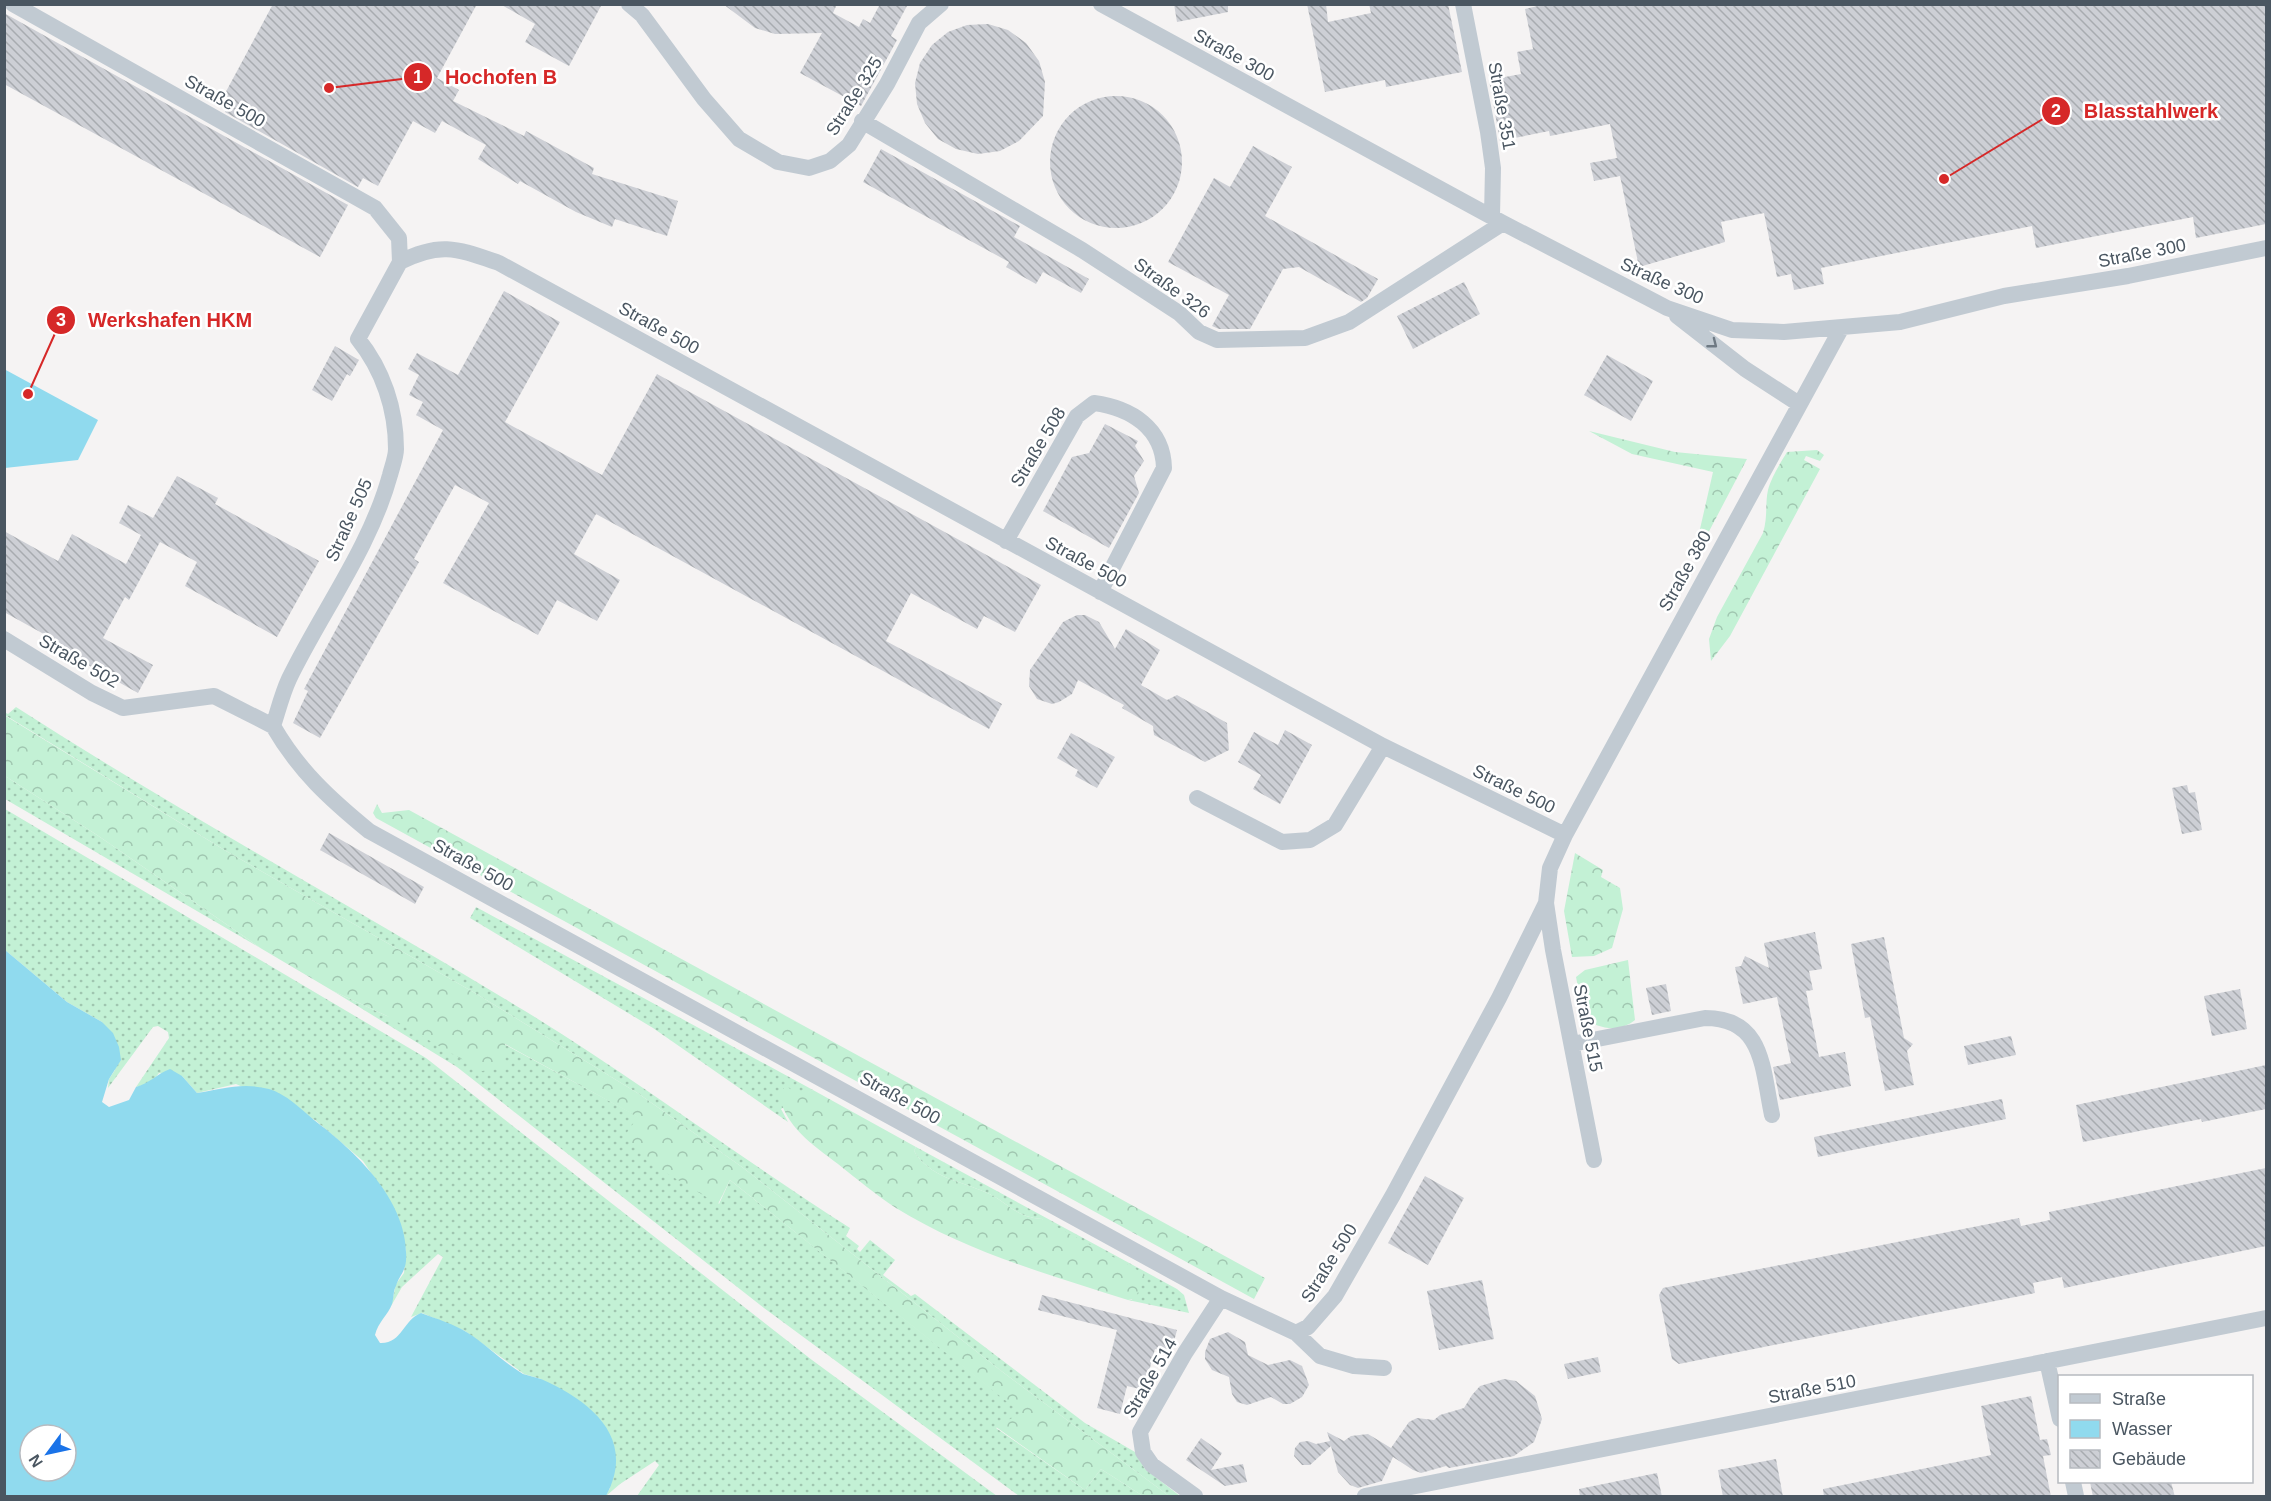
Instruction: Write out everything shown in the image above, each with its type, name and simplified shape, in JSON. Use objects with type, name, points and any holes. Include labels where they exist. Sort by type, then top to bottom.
[{"type":"street","name":"Straße 500","points":[[13,4],[375,208],[399,238],[400,262],[422,251],[456,249],[499,263],[1383,746],[1564,835],[1550,868],[1546,903],[1499,998],[1335,1296],[1308,1327],[1296,1333],[1221,1298],[369,831],[328,797],[299,766],[273,726]]},
{"type":"street","name":"Straße 325","points":[[629,4],[642,15],[704,99],[739,139],[778,162],[809,168],[830,161],[849,145],[887,84],[919,22],[941,4]]},
{"type":"street","name":"Straße 300","points":[[1101,4],[1498,220],[1667,308],[1732,330],[1784,332],[1900,322],[2004,296],[2128,276],[2266,248]]},
{"type":"street","name":"Straße 351","points":[[1463,4],[1488,132],[1498,220]]},
{"type":"street","name":"Straße 326","points":[[862,121],[1073,244],[1179,313],[1198,332],[1217,340],[1305,338],[1349,322],[1498,220]]},
{"type":"street","name":"Straße 505","points":[[273,726],[288,681],[351,564],[386,490],[396,450],[392,412],[385,381],[372,357],[358,339],[400,262]]},
{"type":"street","points":[[1667,308],[1745,369],[1798,404]]},
{"type":"street","name":"Straße 380","points":[[1564,835],[1842,327]]},
{"type":"street","name":"Straße 508","points":[[1006,541],[1077,416],[1094,403],[1109,405],[1125,412],[1157,436],[1163,454],[1164,468],[1100,592]]},
{"type":"street","name":"Straße 502","points":[[4,639],[92,693],[123,708],[214,696],[273,726]]},
{"type":"street","points":[[1197,798],[1282,842],[1310,840],[1335,825],[1383,746]]},
{"type":"street","name":"Straße 515","points":[[1546,903],[1594,1160]]},
{"type":"street","points":[[1572,1044],[1705,1018],[1726,1018],[1745,1028],[1758,1051],[1772,1114]]},
{"type":"street","name":"Straße 514","points":[[1195,1497],[1152,1465],[1143,1452],[1140,1432],[1185,1353],[1221,1298]]},
{"type":"street","name":"Straße 510","points":[[1365,1497],[1445,1489],[2266,1318]]},
{"type":"street","points":[[1296,1333],[1320,1356],[1354,1366],[1384,1368]]},
{"type":"street","points":[[2047,1362],[2058,1410]]},
{"type":"green space","points":[[1589,431],[1675,452],[1747,459],[1705,539],[1700,529],[1713,472],[1632,454]]},
{"type":"green space","points":[[1817,450],[1824,455],[1820,461],[1806,456],[1804,460],[1820,469],[1730,636],[1711,661],[1709,639],[1717,617],[1763,533],[1767,495],[1774,475],[1787,452]]},
{"type":"green space","points":[[16,707],[205,823],[566,1037],[850,1228],[846,1236],[859,1246],[857,1249],[860,1252],[870,1240],[895,1260],[883,1275],[911,1296],[915,1294],[1085,1423],[1135,1452],[1145,1469],[1180,1496],[1169,1496],[1000,1370],[742,1167],[639,1094],[475,993],[226,851],[5,715],[4,712],[8,714]]},
{"type":"green space","points":[[4,715],[226,851],[475,993],[639,1094],[742,1167],[1000,1370],[1169,1496],[1143,1496],[1101,1469],[1085,1490],[996,1427],[1021,1413],[730,1180],[718,1204],[648,1162],[625,1135],[638,1117],[505,1044],[504,1068],[482,1071],[387,1016],[333,991],[262,949],[97,835],[5,776]]},
{"type":"green space","points":[[5,776],[97,835],[262,949],[5,799]]},
{"type":"green space","points":[[377,804],[382,813],[409,810],[1265,1278],[1254,1299],[376,818],[373,813]]},
{"type":"green space","points":[[5,809],[426,1058],[812,1360],[997,1496],[637,1496],[659,1465],[655,1461],[606,1496],[610,1488],[541,1379],[524,1374],[465,1331],[422,1313],[411,1317],[443,1257],[438,1254],[402,1287],[391,1306],[396,1284],[404,1273],[406,1250],[397,1219],[386,1195],[363,1161],[315,1120],[236,1084],[197,1093],[182,1076],[159,1073],[151,1083],[136,1087],[169,1038],[168,1032],[158,1026],[153,1027],[108,1088],[109,1079],[115,1070],[102,1022],[67,1002],[5,950]]},
{"type":"green space","points":[[1575,853],[1603,870],[1601,877],[1620,888],[1623,909],[1612,948],[1594,956],[1572,957],[1564,911]]},
{"type":"green space","points":[[476,907],[813,1090],[781,1109],[788,1122],[653,1028],[470,918]]},
{"type":"green space","points":[[1628,960],[1635,1020],[1622,1027],[1609,1028],[1596,1025],[1584,1018],[1576,977],[1585,970]]},
{"type":"green space","points":[[333,991],[387,1016],[504,1044],[639,1117],[719,1204],[730,1180],[1022,1413],[996,1428],[1085,1490],[1101,1469],[1143,1496],[1019,1496],[764,1308],[457,1067]]},
{"type":"green space","points":[[786,1086],[800,1096],[813,1090],[916,1147],[914,1151],[920,1160],[936,1172],[993,1196],[1017,1212],[1042,1219],[1143,1273],[1144,1278],[1135,1299],[1128,1300],[1039,1272],[980,1250],[923,1224],[896,1208],[801,1134],[782,1105],[779,1093]]},
{"type":"green space","points":[[916,1147],[1177,1289],[1184,1295],[1189,1313],[1128,1300],[1133,1300],[1042,1219],[1017,1212],[993,1196],[936,1172],[920,1160],[914,1151]]},
{"type":"water","points":[[4,369],[98,420],[78,460],[5,468]]},
{"type":"water","points":[[5,950],[67,1002],[102,1022],[113,1033],[121,1060],[109,1079],[102,1102],[109,1107],[129,1100],[136,1087],[170,1069],[182,1076],[197,1093],[241,1086],[275,1091],[293,1102],[347,1147],[363,1163],[390,1199],[405,1239],[404,1268],[395,1288],[392,1304],[375,1335],[380,1343],[393,1340],[415,1316],[421,1313],[457,1327],[523,1374],[541,1379],[577,1398],[604,1424],[612,1439],[616,1456],[614,1475],[606,1496],[5,1496]]},
{"type":"building","points":[[273,4],[477,4],[437,78],[459,90],[453,101],[524,136],[526,131],[594,168],[592,174],[678,201],[667,236],[615,219],[612,227],[576,212],[520,181],[518,184],[478,159],[486,145],[442,121],[435,133],[413,121],[378,186],[363,178],[358,187],[225,112],[230,103],[222,99]]},
{"type":"building","points":[[500,4],[602,4],[569,66],[525,42],[535,24]]},
{"type":"building","points":[[723,4],[837,4],[833,13],[859,27],[863,19],[870,23],[880,4],[908,4],[891,36],[897,40],[861,106],[800,73],[822,33],[775,34],[755,28]]},
{"type":"building","points":[[1174,4],[1228,4],[1228,12],[1177,22]]},
{"type":"building","points":[[1307,4],[1326,4],[1328,22],[1371,13],[1369,4],[1448,4],[1462,72],[1386,87],[1385,80],[1325,92]]},
{"type":"building","points":[[1546,4],[2266,4],[2266,224],[2196,238],[2193,217],[2036,248],[2032,226],[1821,268],[1824,284],[1794,290],[1791,274],[1777,277],[1764,213],[1721,222],[1725,242],[1639,267],[1620,176],[1594,181],[1590,163],[1617,158],[1610,124],[1550,136],[1549,131],[1500,141],[1489,80],[1521,74],[1517,52],[1533,49],[1525,9]]},
{"type":"building","points":[[4,13],[348,205],[320,257],[4,84]]},
{"type":"building","points":[[988,24],[1008,30],[1026,43],[1039,61],[1045,82],[1043,116],[1019,141],[1000,151],[978,154],[956,149],[938,139],[925,123],[917,104],[915,83],[920,63],[932,45],[948,32],[967,25]]},
{"type":"building","points":[[1116,96],[1141,101],[1163,115],[1177,137],[1182,162],[1177,187],[1163,209],[1141,223],[1116,228],[1091,223],[1069,209],[1055,187],[1050,162],[1055,137],[1069,115],[1091,101]]},
{"type":"building","points":[[1253,146],[1292,167],[1265,216],[1378,279],[1367,298],[1361,302],[1299,267],[1283,269],[1250,329],[1219,329],[1212,326],[1229,295],[1168,262],[1214,178],[1230,187]]},
{"type":"building","points":[[881,149],[1020,226],[1014,237],[1089,279],[1081,293],[1043,272],[1036,284],[1006,267],[1009,262],[863,182]]},
{"type":"building","points":[[1464,282],[1480,314],[1413,349],[1397,316]]},
{"type":"building","points":[[504,291],[560,322],[505,422],[602,475],[657,374],[1041,585],[1015,632],[984,616],[977,629],[911,593],[886,641],[1002,704],[989,729],[596,514],[574,554],[620,580],[597,621],[557,600],[538,635],[443,583],[489,503],[455,485],[414,559],[419,562],[320,738],[293,723],[308,691],[304,689],[443,430],[416,415],[423,402],[409,395],[419,375],[408,369],[417,353],[458,375]]},
{"type":"building","points":[[335,346],[359,360],[350,376],[347,374],[332,401],[312,390]]},
{"type":"building","points":[[1607,355],[1653,381],[1631,421],[1584,395]]},
{"type":"building","points":[[1105,424],[1138,441],[1135,446],[1144,461],[1134,476],[1139,493],[1109,548],[1043,511],[1072,457],[1089,453]]},
{"type":"building","points":[[177,476],[218,498],[215,504],[319,561],[277,637],[185,586],[197,562],[160,542],[129,600],[125,597],[103,638],[153,665],[138,693],[58,648],[60,643],[4,612],[4,531],[58,561],[72,534],[126,564],[141,535],[119,523],[128,505],[153,518]]},
{"type":"building","points":[[1077,615],[1085,615],[1099,622],[1115,649],[1126,629],[1160,650],[1141,685],[1167,700],[1177,695],[1227,723],[1229,750],[1205,762],[1154,735],[1153,726],[1122,708],[1124,705],[1078,680],[1072,694],[1059,702],[1052,704],[1037,699],[1029,686],[1030,670],[1063,622]]},
{"type":"building","points":[[1285,730],[1312,745],[1280,804],[1253,789],[1261,775],[1238,762],[1254,732],[1278,745]]},
{"type":"building","points":[[1071,733],[1115,757],[1097,788],[1075,776],[1078,770],[1057,758]]},
{"type":"building","points":[[2187,785],[2189,793],[2195,792],[2202,830],[2182,834],[2172,788]]},
{"type":"building","points":[[329,833],[424,887],[415,904],[320,850]]},
{"type":"building","points":[[1815,932],[1822,969],[1809,971],[1813,990],[1806,991],[1819,1057],[1845,1052],[1851,1086],[1780,1100],[1773,1067],[1791,1063],[1777,997],[1743,1004],[1735,967],[1741,966],[1745,956],[1769,968],[1764,943]]},
{"type":"building","points":[[1884,937],[1904,1038],[1913,1044],[1907,1051],[1914,1085],[1885,1091],[1870,1017],[1865,1018],[1851,944]]},
{"type":"building","points":[[1666,984],[1671,1011],[1652,1015],[1646,988]]},
{"type":"building","points":[[2240,989],[2247,1029],[2212,1036],[2204,996]]},
{"type":"building","points":[[2011,1036],[2016,1055],[1968,1065],[1964,1046]]},
{"type":"building","points":[[2266,1065],[2266,1109],[2083,1142],[2076,1105]]},
{"type":"building","points":[[2002,1099],[2006,1119],[1818,1157],[1814,1137]]},
{"type":"building","points":[[2266,1168],[2266,1246],[2064,1288],[2062,1277],[2033,1283],[2035,1293],[1679,1364],[1672,1359],[1659,1295],[1663,1288],[2019,1218],[2021,1226],[2050,1220],[2049,1212]]},
{"type":"building","points":[[1425,1176],[1464,1198],[1428,1265],[1388,1243]]},
{"type":"building","points":[[1482,1280],[1494,1339],[1439,1350],[1427,1291]]},
{"type":"building","points":[[1042,1295],[1177,1330],[1171,1353],[1155,1349],[1144,1390],[1127,1386],[1120,1414],[1097,1408],[1117,1330],[1038,1310]]},
{"type":"building","points":[[1228,1332],[1245,1342],[1248,1355],[1268,1365],[1290,1360],[1302,1366],[1309,1385],[1302,1397],[1290,1404],[1283,1404],[1271,1397],[1247,1405],[1237,1402],[1232,1394],[1229,1377],[1212,1370],[1205,1359],[1210,1339]]},
{"type":"building","points":[[1598,1357],[1601,1372],[1568,1379],[1564,1364]]},
{"type":"building","points":[[1504,1379],[1516,1381],[1535,1396],[1542,1419],[1534,1442],[1514,1456],[1449,1468],[1446,1466],[1421,1473],[1393,1457],[1382,1481],[1358,1488],[1350,1485],[1338,1472],[1331,1446],[1310,1465],[1302,1465],[1294,1456],[1295,1448],[1300,1442],[1308,1441],[1316,1444],[1330,1441],[1327,1432],[1344,1441],[1351,1436],[1368,1434],[1391,1448],[1409,1422],[1417,1418],[1434,1420],[1440,1415],[1464,1408],[1480,1386]]},
{"type":"building","points":[[2031,1396],[2040,1440],[2047,1439],[2051,1455],[2043,1456],[2051,1497],[1824,1497],[1823,1489],[1991,1455],[1981,1406]]},
{"type":"building","points":[[1201,1438],[1222,1453],[1211,1470],[1243,1464],[1247,1482],[1225,1486],[1186,1460]]},
{"type":"building","points":[[1776,1459],[1783,1497],[1723,1497],[1718,1470]]},
{"type":"building","points":[[1657,1473],[1662,1497],[1580,1497],[1579,1489]]},
{"type":"building","points":[[2090,1483],[2171,1483],[2175,1497],[2093,1497]]},
{"type":"place","name":"Hochofen B","points":[[329,88]]},
{"type":"place","name":"Blasstahlwerk","points":[[1944,179]]},
{"type":"place","name":"Werkshafen HKM","points":[[28,394]]}]
